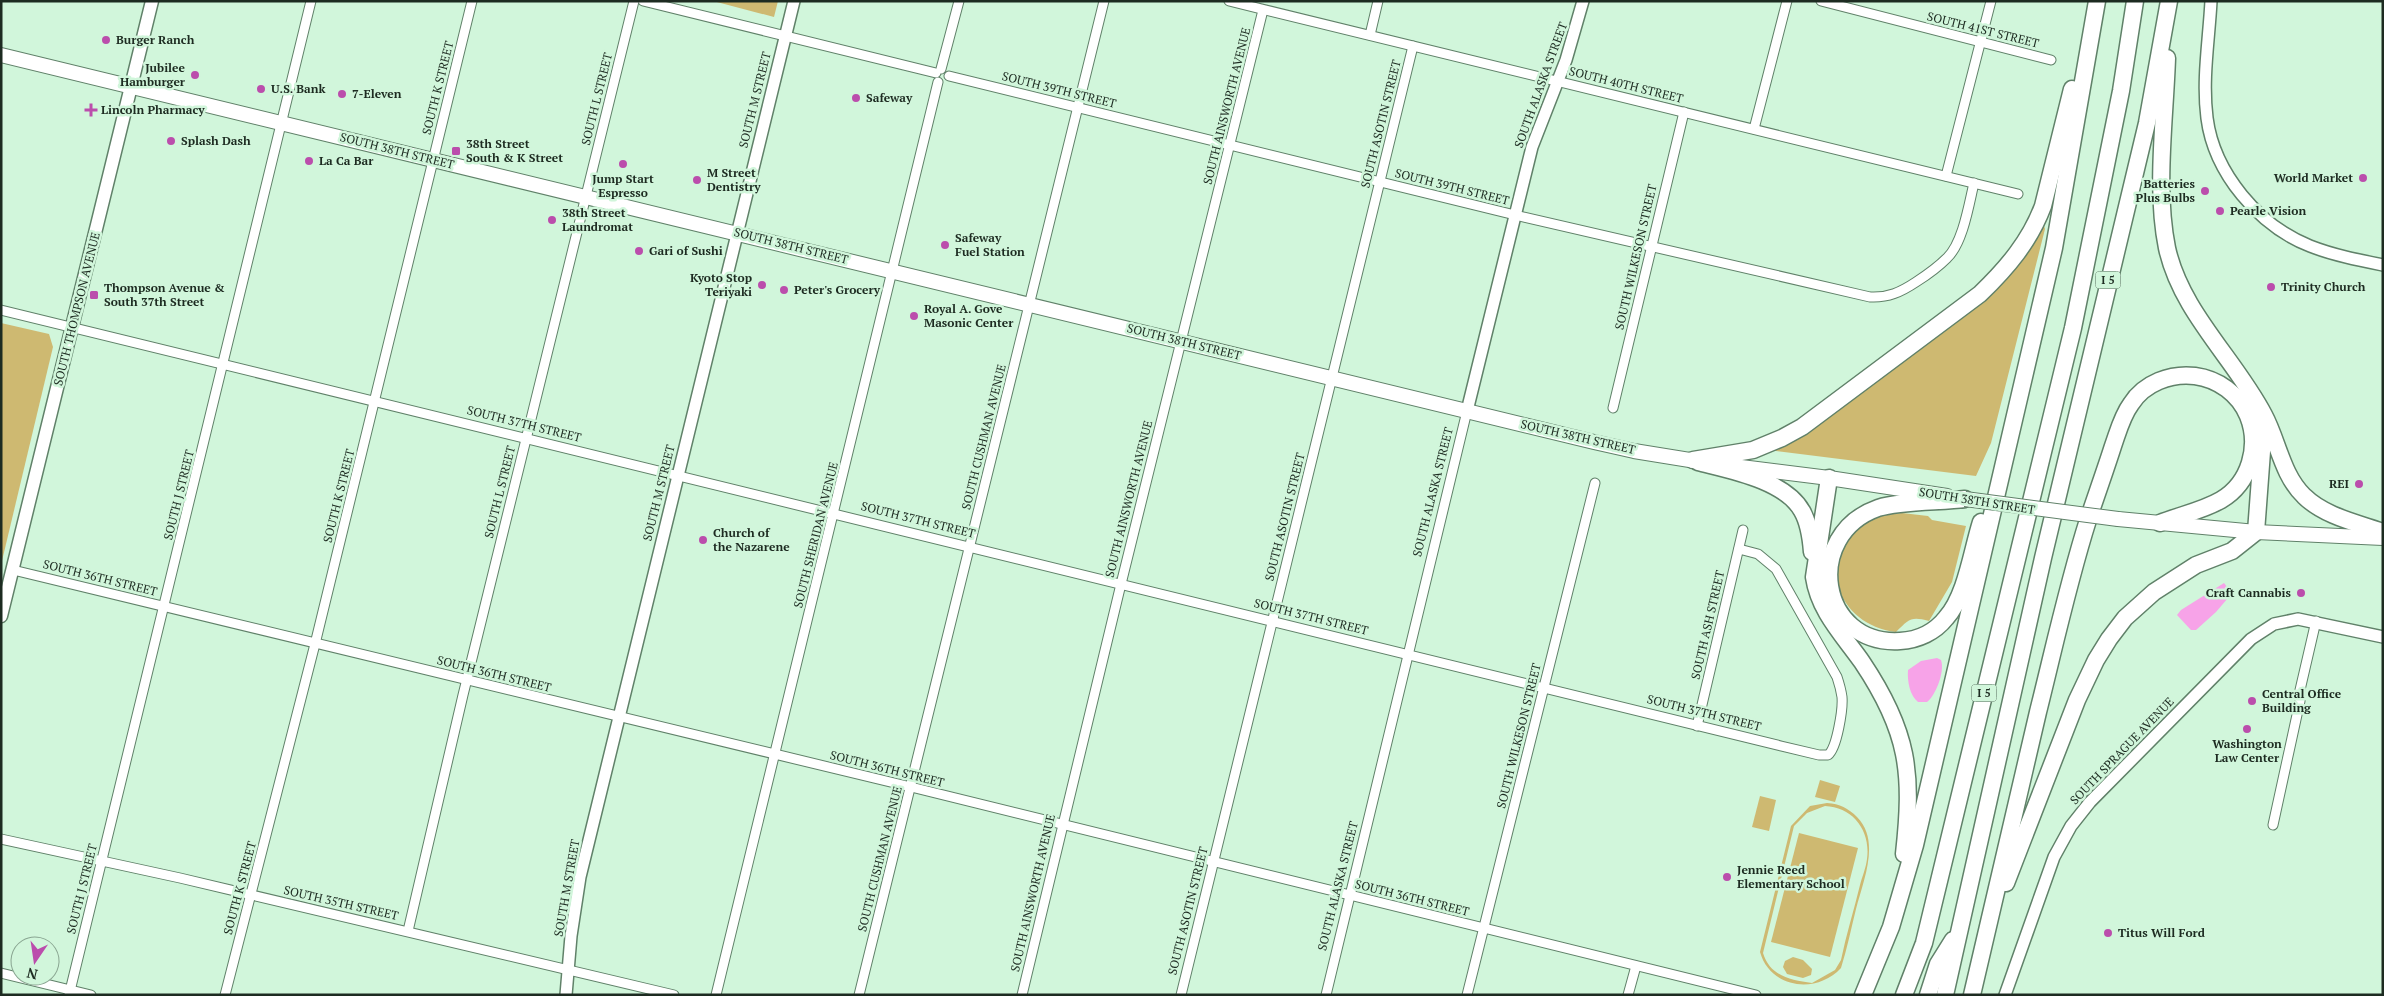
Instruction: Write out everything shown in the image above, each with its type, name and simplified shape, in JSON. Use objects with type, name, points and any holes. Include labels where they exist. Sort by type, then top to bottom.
[{"type":"highway","points":[[1693,460],[1766,446],[1802,427],[1980,294],[2015,258],[2036,224],[2043,206],[2092,1]]},
{"type":"highway","points":[[1863,995],[1879,958],[1901,894],[1915,845],[2026,374],[2054,248],[2097,1]]},
{"type":"highway","name":"I 5","points":[[1904,995],[1924,943],[2063,373],[2099,206],[2135,1]]},
{"type":"highway","points":[[2169,1],[2161,193],[2162,219],[2168,250],[2187,296],[2264,415],[2293,483],[2304,496],[2326,511],[2383,532]]},
{"type":"highway","name":"I 5","points":[[1945,995],[2097,327],[2147,123],[2169,1]]},
{"type":"highway","points":[[1965,499],[1889,505],[1868,512],[1851,523],[1834,547],[1828,568],[1830,589],[1842,616],[1866,634],[1894,641],[1920,637],[1938,627],[1948,616],[1960,595],[2026,374]]},
{"type":"highway","points":[[1972,995],[2066,598],[2089,517],[2120,428],[2131,403],[2148,387],[2174,377],[2205,378],[2219,383],[2231,392],[2248,416],[2254,445],[2250,464],[2240,482],[2222,499],[2160,523]]},
{"type":"highway","points":[[1972,995],[2007,881],[2077,700],[2096,660],[2125,618],[2154,592],[2196,565],[2232,551],[2256,532],[2263,438],[2261,419],[2254,399]]},
{"type":"highway","points":[[1693,460],[1748,475],[1768,484],[1794,501],[1802,510],[1809,533],[1814,577],[1823,608],[1878,689],[1900,734],[1905,751],[1908,770],[1909,808],[1901,894]]},
{"type":"highway","points":[[1814,577],[1830,478]]},
{"type":"highway","points":[[1928,995],[1938,964],[1959,930]]},
{"type":"main road","name":"SOUTH THOMPSON AVENUE","points":[[1,616],[152,1]]},
{"type":"main road","name":"SOUTH 38TH STREET","points":[[1,54],[1634,451],[2118,519],[2256,532],[2383,538]]},
{"type":"street","name":"SOUTH J STREET","points":[[70,992],[311,1]]},
{"type":"street","name":"SOUTH K STREET","points":[[225,995],[252,896],[315,644],[472,1]]},
{"type":"street","name":"SOUTH L STREET","points":[[408,931],[466,681],[634,1]]},
{"type":"street","points":[[643,1],[938,74]]},
{"type":"street","name":"SOUTH M STREET","points":[[566,995],[580,877],[794,1]]},
{"type":"street","name":"SOUTH SHERIDAN AVENUE","points":[[716,995],[893,271],[938,74],[959,1]]},
{"type":"street","name":"SOUTH CUSHMAN AVENUE","points":[[859,995],[1104,1]]},
{"type":"street","name":"SOUTH 40TH STREET","points":[[1229,1],[2018,194]]},
{"type":"street","points":[[1370,36],[1378,1]]},
{"type":"street","name":"SOUTH ALASKA STREET","points":[[1326,995],[1535,136],[1558,82],[1573,39],[1583,1]]},
{"type":"street","points":[[1754,129],[1787,1]]},
{"type":"street","name":"SOUTH 41ST STREET","points":[[1821,1],[2051,60]]},
{"type":"street","points":[[1946,176],[1991,1]]},
{"type":"street","points":[[2211,1],[2205,75],[2207,120],[2227,174],[2254,209],[2276,228],[2300,242],[2335,254],[2383,265]]},
{"type":"street","name":"SOUTH AINSWORTH AVENUE","points":[[1022,995],[1062,825],[1263,10]]},
{"type":"street","name":"SOUTH ASOTIN STREET","points":[[1181,995],[1413,46]]},
{"type":"street","name":"SOUTH 39TH STREET","points":[[938,74],[947,71],[949,76],[1380,182],[1851,294],[1874,297],[1886,297],[1897,293],[1926,275],[1952,252],[1960,235],[1974,183]]},
{"type":"street","name":"SOUTH WILKESON STREET","points":[[1613,408],[1684,112]]},
{"type":"street","name":"SOUTH 37TH STREET","points":[[1,310],[1697,726],[1819,755],[1828,755],[1835,743],[1842,708],[1841,689],[1837,676],[1776,569],[1758,554],[1738,548]]},
{"type":"street","name":"SOUTH WILKESON STREET","points":[[1467,995],[1595,483]]},
{"type":"street","name":"SOUTH ASH STREET","points":[[1697,726],[1743,530]]},
{"type":"street","name":"SOUTH 36TH STREET","points":[[13,570],[911,787],[1213,863],[1756,995]]},
{"type":"street","name":"SOUTH SPRAGUE AVENUE","points":[[2005,995],[2047,873],[2060,843],[2090,802],[2260,632],[2274,624],[2293,619],[2316,621]]},
{"type":"street","points":[[2273,825],[2316,621],[2383,637]]},
{"type":"street","name":"SOUTH 35TH STREET","points":[[1,839],[102,860],[674,995]]},
{"type":"street","points":[[1628,995],[1636,966]]},
{"type":"street","points":[[1,973],[70,992],[91,995]]},
{"type":"shaded area","points":[[713,1],[778,1],[774,17]]},
{"type":"shaded area","points":[[2043,222],[2045,229],[1991,443],[1976,476],[1768,450],[1801,436],[1987,299],[2035,242]]},
{"type":"shaded area","points":[[1,323],[49,334],[53,347],[1,565]]},
{"type":"shaded area","points":[[1902,513],[1928,516],[1932,520],[1966,526],[1952,582],[1929,621],[1911,620],[1896,632],[1876,627],[1859,617],[1846,603],[1838,588],[1836,570],[1839,553],[1849,536],[1865,522],[1878,516]]},
{"type":"shaded area","points":[[2224,583],[2230,591],[2228,598],[2196,630],[2191,630],[2177,615],[2181,610]]},
{"type":"shaded area","points":[[1937,658],[1941,660],[1942,670],[1936,689],[1927,702],[1918,702],[1910,688],[1908,670],[1921,661]]},
{"type":"shaded area","points":[[1820,780],[1840,786],[1835,802],[1815,797]]},
{"type":"shaded area","points":[[1760,796],[1776,800],[1769,831],[1752,827]]},
{"type":"shaded area","points":[[1827,803],[1840,805],[1857,817],[1864,827],[1868,838],[1868,861],[1841,968],[1831,977],[1819,982],[1807,984],[1795,984],[1783,980],[1773,973],[1765,964],[1760,952],[1791,826],[1810,806]],"holes":[[[1825,806],[1835,807],[1852,816],[1863,830],[1866,839],[1867,859],[1841,960],[1835,970],[1812,983],[1789,978],[1776,972],[1766,961],[1763,953],[1794,826],[1807,813]]]},
{"type":"shaded area","points":[[1799,833],[1858,848],[1830,957],[1771,942]]},
{"type":"shaded area","points":[[1793,957],[1803,960],[1812,969],[1811,975],[1803,978],[1787,974],[1783,967],[1785,961]]},
{"type":"place","name":"Burger Ranch","points":[[106,40]]},
{"type":"place","name":"Jubilee Hamburger","points":[[195,75]]},
{"type":"place","name":"U.S. Bank","points":[[261,89]]},
{"type":"place","name":"7-Eleven","points":[[342,94]]},
{"type":"place","name":"Safeway","points":[[856,98]]},
{"type":"place","name":"Lincoln Pharmacy","points":[[91,110]]},
{"type":"place","name":"Splash Dash","points":[[171,141]]},
{"type":"place","name":"38th Street South & K Street","points":[[456,151]]},
{"type":"place","name":"La Ca Bar","points":[[309,161]]},
{"type":"place","name":"Jump Start Espresso","points":[[623,164]]},
{"type":"place","name":"World Market","points":[[2363,178]]},
{"type":"place","name":"M Street Dentistry","points":[[697,180]]},
{"type":"place","name":"Batteries Plus Bulbs","points":[[2205,191]]},
{"type":"place","name":"Pearle Vision","points":[[2220,211]]},
{"type":"place","name":"38th Street Laundromat","points":[[552,220]]},
{"type":"place","name":"Safeway Fuel Station","points":[[945,245]]},
{"type":"place","name":"Gari of Sushi","points":[[639,251]]},
{"type":"place","name":"Kyoto Stop Teriyaki","points":[[762,285]]},
{"type":"place","name":"Trinity Church","points":[[2271,287]]},
{"type":"place","name":"Peter's Grocery","points":[[784,290]]},
{"type":"place","name":"Thompson Avenue & South 37th Street","points":[[94,295]]},
{"type":"place","name":"Royal A. Gove Masonic Center","points":[[914,316]]},
{"type":"place","name":"REI","points":[[2359,484]]},
{"type":"place","name":"Church of the Nazarene","points":[[703,540]]},
{"type":"place","name":"Craft Cannabis","points":[[2301,593]]},
{"type":"place","name":"Central Office Building","points":[[2252,701]]},
{"type":"place","name":"Washington Law Center","points":[[2247,729]]},
{"type":"place","name":"Jennie Reed Elementary School","points":[[1727,877]]},
{"type":"place","name":"Titus Will Ford","points":[[2108,933]]}]
